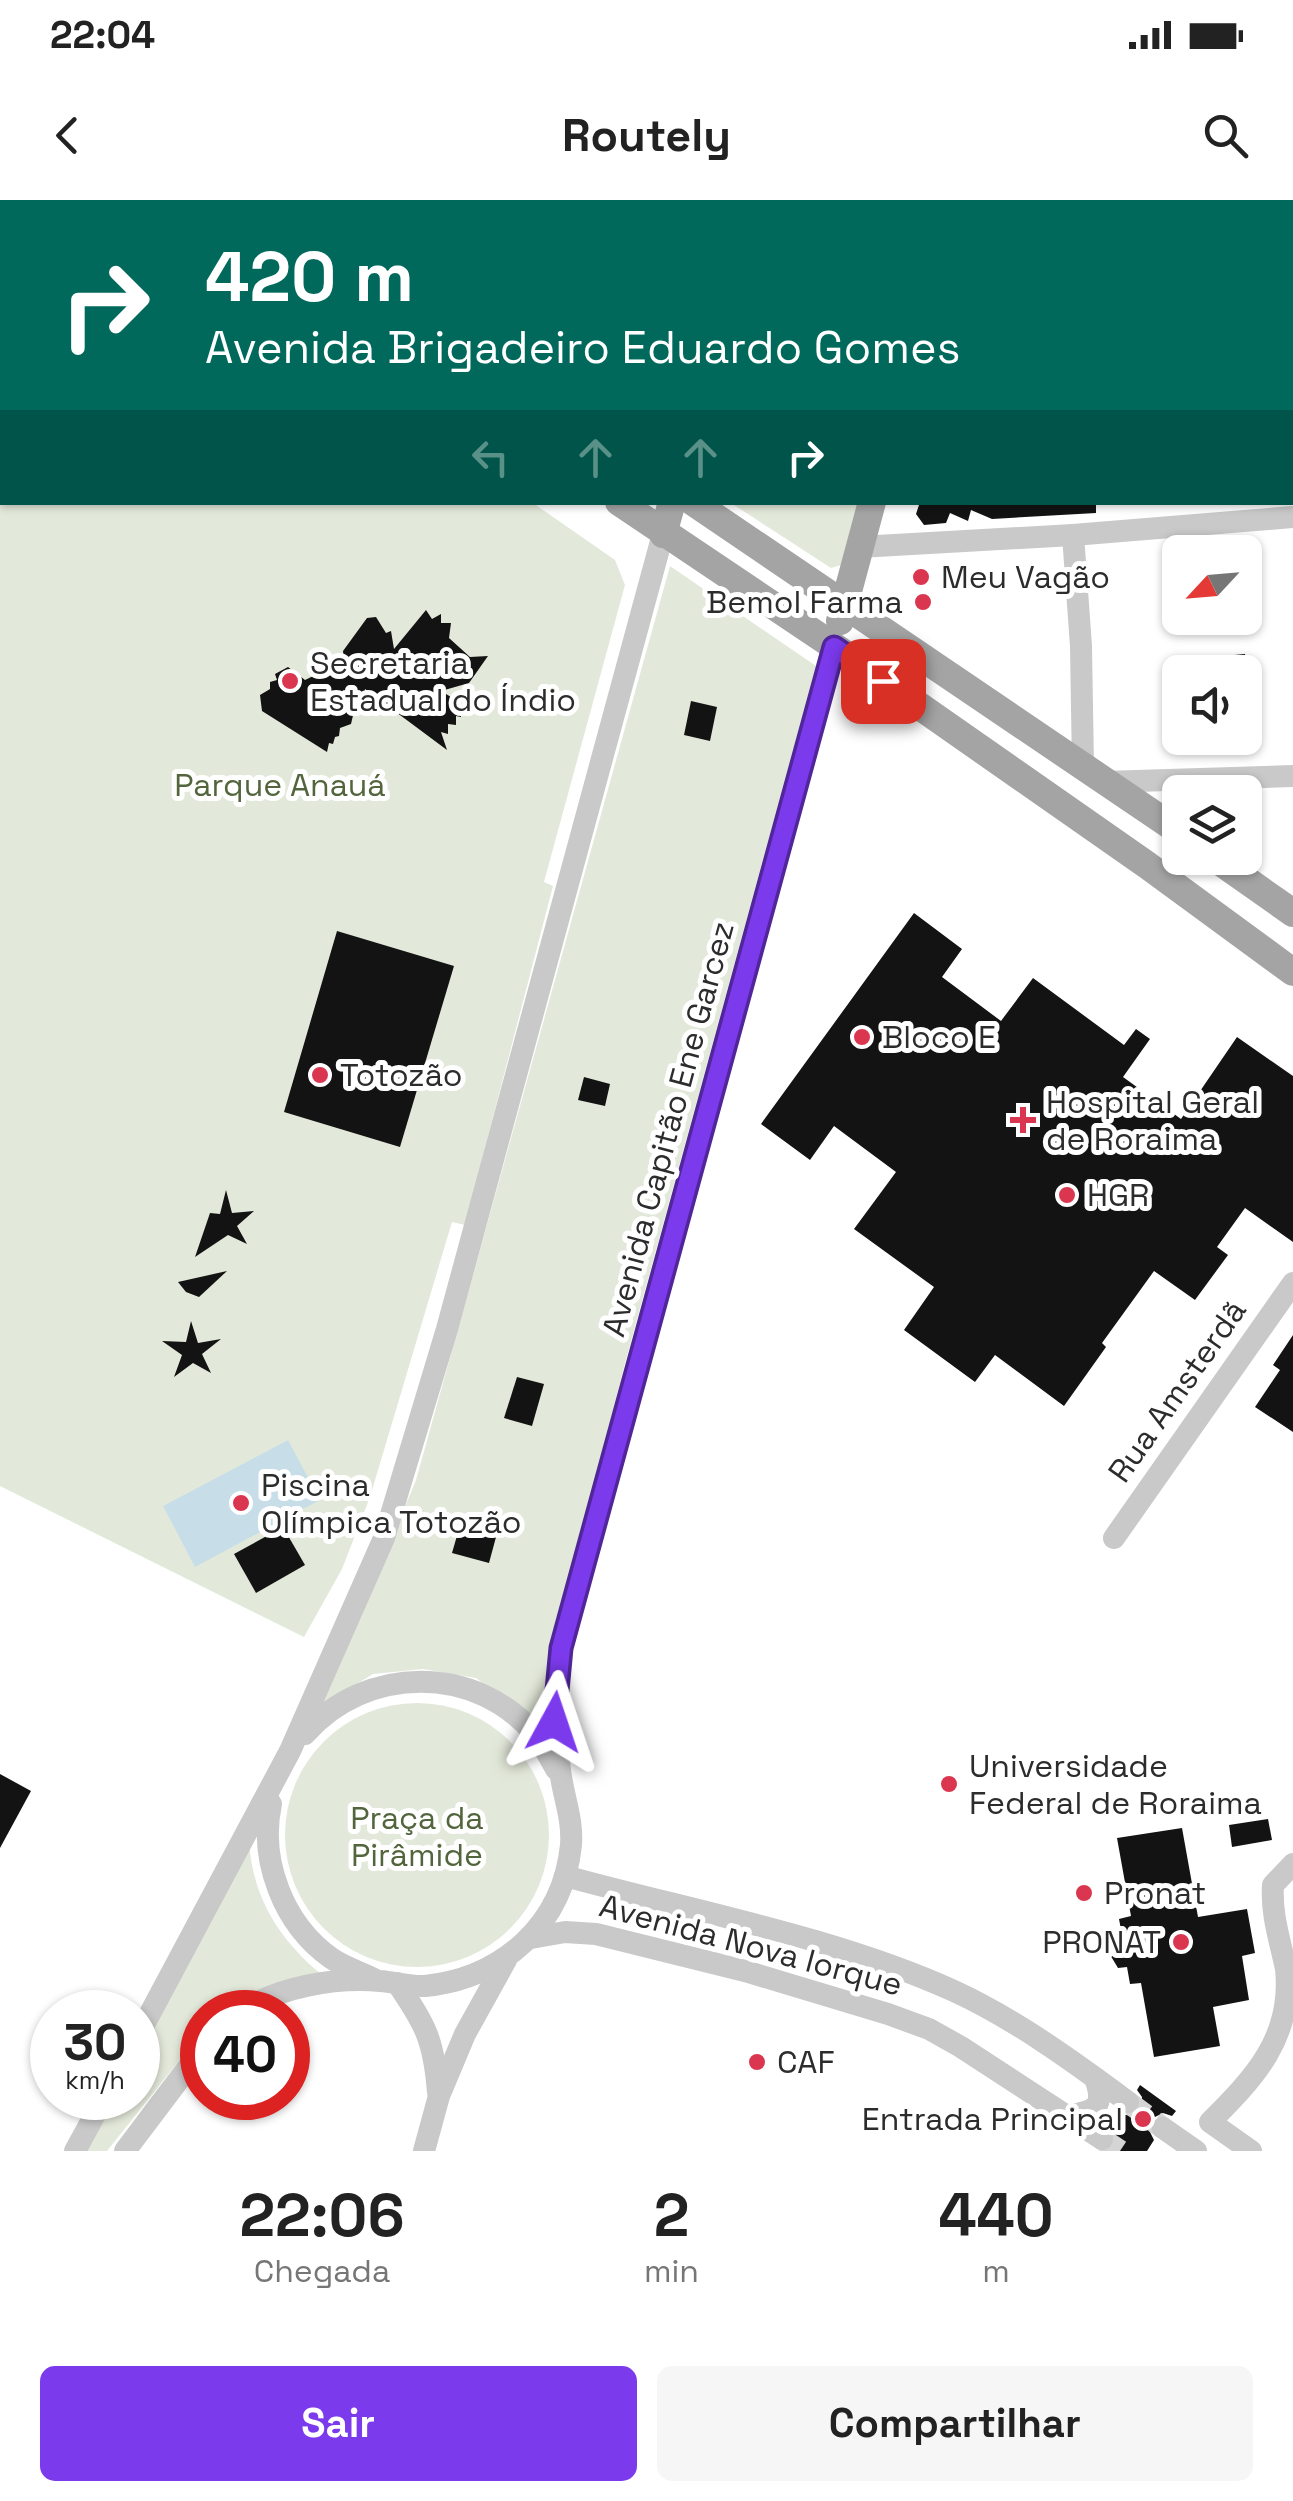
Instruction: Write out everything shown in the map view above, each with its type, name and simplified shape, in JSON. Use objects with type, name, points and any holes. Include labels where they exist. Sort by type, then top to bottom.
[{"type":"main road","points":[[623,505],[1147,864],[1293,972]]},
{"type":"main road","name":"Avenida Capitão Ene Garcez","points":[[663,534],[671,505]]},
{"type":"main road","points":[[696,505],[1162,820]]},
{"type":"main road","name":"Avenida Capitão Ene Garcez","points":[[834,647],[871,505]]},
{"type":"main road","points":[[1147,864],[1162,871]]},
{"type":"main road","points":[[1218,917],[1198,892],[1200,877],[1216,870],[1243,878]]},
{"type":"main road","points":[[1239,875],[1293,913]]},
{"type":"street","points":[[860,547],[1293,517]]},
{"type":"street","name":"Avenida Capitão Ene Garcez","points":[[160,1995],[290,1751],[384,1538],[446,1330],[663,534]]},
{"type":"street","points":[[1073,535],[1094,775],[1293,776]]},
{"type":"street","name":"Avenida Capitão Ene Garcez","points":[[294,1990],[387,1982],[421,1986],[465,1980],[506,1960],[531,1938],[552,1909],[566,1876],[571,1843],[570,1809],[560,1776],[554,1722],[561,1648],[834,647]]},
{"type":"street","name":"Rua Amsterdã","points":[[1114,1538],[1293,1283]]},
{"type":"street","name":"Avenida Capitão Ene Garcez","points":[[290,1751],[321,1715],[362,1690],[408,1680],[456,1685],[500,1704],[536,1736],[560,1776]]},
{"type":"street","name":"Avenida Capitão Ene Garcez","points":[[277,1776],[266,1826],[272,1876],[295,1922],[331,1958],[387,1982]]},
{"type":"street","points":[[1251,2151],[1210,2122],[1267,2062],[1280,2035],[1288,1990],[1274,1922],[1273,1885],[1293,1864]]},
{"type":"street","name":"Avenida Nova Iorque","points":[[566,1876],[838,1949],[956,1992],[1128,2102]]},
{"type":"street","name":"Avenida Nova Iorque","points":[[531,1938],[565,1932],[596,1934],[844,1999],[929,2029],[1102,2139]]},
{"type":"street","points":[[424,2151],[438,2096],[465,2034],[506,1960]]},
{"type":"street","points":[[387,1982],[420,2014],[435,2052],[438,2096]]},
{"type":"street","points":[[125,2151],[180,2078]]},
{"type":"street","points":[[1069,2116],[1089,2112],[1100,2102],[1095,2078]]},
{"type":"street","points":[[75,2151],[92,2120]]},
{"type":"street","points":[[1164,2139],[1172,2146],[1194,2149]]},
{"type":"green space","name":"Parque Anauá","points":[[0,505],[536,505],[615,560],[625,585],[544,882],[553,886],[465,1225],[452,1222],[370,1497],[342,1569],[304,1637],[0,1486]]},
{"type":"green space","points":[[734,505],[861,505],[845,564],[831,568]]},
{"type":"green space","points":[[670,566],[816,666],[624,1367],[551,1655],[541,1728],[476,1678],[423,1669],[373,1674],[315,1710],[416,1480]]},
{"type":"green space","name":"Praça da Pirâmide","points":[[417,1703],[467,1713],[510,1742],[539,1785],[549,1835],[539,1885],[510,1928],[467,1957],[417,1967],[367,1957],[324,1928],[295,1885],[285,1835],[295,1785],[324,1742],[367,1713]]},
{"type":"green space","points":[[249,1842],[256,1881],[271,1916],[321,1974],[273,1984],[262,1990],[180,1990],[180,2060],[160,2085],[160,2006]]},
{"type":"green space","points":[[98,2120],[132,2120],[107,2151],[81,2151]]},
{"type":"water","name":"Piscina Olímpica Totozão","points":[[288,1440],[320,1500],[195,1567],[163,1506]]},
{"type":"building","points":[[919,505],[1096,505],[1096,513],[992,519],[971,510],[968,521],[950,513],[946,523],[924,525],[916,514]]},
{"type":"building","name":"Secretaria Estadual do Índio","points":[[426,610],[432,619],[441,614],[441,623],[451,623],[449,638],[470,657],[488,656],[469,683],[441,691],[461,703],[461,717],[456,716],[456,725],[448,724],[448,734],[441,732],[447,750],[365,689],[364,700],[358,699],[359,707],[355,707],[351,724],[340,728],[327,752],[262,711],[260,695],[270,689],[270,682],[277,680],[275,674],[288,667],[305,680],[344,661],[343,651],[367,618],[376,617],[386,633],[391,631],[394,649]]},
{"type":"building","points":[[691,701],[717,707],[710,741],[684,735]]},
{"type":"building","name":"HGR","points":[[914,913],[962,949],[942,977],[1001,1021],[1033,978],[1124,1045],[1136,1029],[1150,1039],[1123,1077],[1181,1119],[1237,1037],[1293,1076],[1293,1242],[1245,1208],[1217,1247],[1228,1255],[1195,1300],[1154,1271],[1102,1343],[1106,1347],[1064,1406],[995,1355],[975,1382],[904,1330],[934,1287],[854,1229],[896,1172],[834,1126],[810,1160],[761,1124]]},
{"type":"building","points":[[337,931],[454,966],[400,1147],[284,1112]]},
{"type":"building","points":[[584,1077],[610,1084],[605,1106],[578,1100]]},
{"type":"building","points":[[226,1190],[232,1213],[254,1211],[237,1226],[247,1244],[228,1235],[195,1257],[210,1213],[220,1214]]},
{"type":"building","points":[[227,1271],[199,1297],[186,1292],[178,1282]]},
{"type":"building","points":[[191,1321],[198,1343],[221,1339],[202,1354],[211,1373],[193,1363],[174,1377],[182,1355],[162,1341],[186,1342]]},
{"type":"building","points":[[1293,1335],[1293,1432],[1255,1407],[1280,1370],[1273,1365]]},
{"type":"building","points":[[517,1377],[544,1384],[532,1426],[504,1418]]},
{"type":"building","points":[[463,1515],[499,1526],[489,1563],[452,1553]]},
{"type":"building","points":[[283,1527],[305,1565],[256,1593],[234,1554]]},
{"type":"building","points":[[0,1774],[31,1791],[0,1848]]},
{"type":"building","points":[[1268,1819],[1272,1840],[1232,1847],[1229,1825]]},
{"type":"building","name":"PRONAT","points":[[1182,1828],[1198,1917],[1247,1909],[1255,1953],[1242,1956],[1249,2000],[1213,2007],[1220,2046],[1154,2057],[1141,1983],[1130,1984],[1127,1967],[1118,1968],[1109,1953],[1112,1937],[1122,1935],[1119,1919],[1131,1916],[1117,1838]]},
{"type":"building","name":"Entrada Principal","points":[[1140,2085],[1176,2111],[1172,2116],[1163,2113],[1151,2119],[1148,2128],[1154,2140],[1147,2151],[1110,2151],[1117,2139],[1110,2127],[1119,2114],[1133,2116],[1141,2110],[1142,2097],[1137,2090]]},
{"type":"tunnel","points":[[1128,2102],[1163,2128]]},
{"type":"tunnel","points":[[1102,2139],[1120,2151]]},
{"type":"place","name":"Meu Vagão","points":[[921,577]]},
{"type":"place","name":"Bemol Farma","points":[[923,602]]},
{"type":"place","name":"Secretaria Estadual do Índio","points":[[290,681]]},
{"type":"place","name":"Bloco E","points":[[862,1037]]},
{"type":"place","name":"Totozão","points":[[320,1075]]},
{"type":"place","name":"Hospital Geral de Roraima","points":[[1023,1120]]},
{"type":"place","name":"HGR","points":[[1067,1195]]},
{"type":"place","name":"Piscina Olímpica Totozão","points":[[241,1503]]},
{"type":"place","name":"Universidade Federal de Roraima","points":[[949,1784]]},
{"type":"place","name":"Pronat","points":[[1084,1893]]},
{"type":"place","name":"PRONAT","points":[[1181,1942]]},
{"type":"place","name":"CAF","points":[[757,2062]]},
{"type":"place","name":"Entrada Principal","points":[[1143,2119]]},
{"type":"route","points":[[554,1722],[561,1648],[834,647],[883,681]]}]
